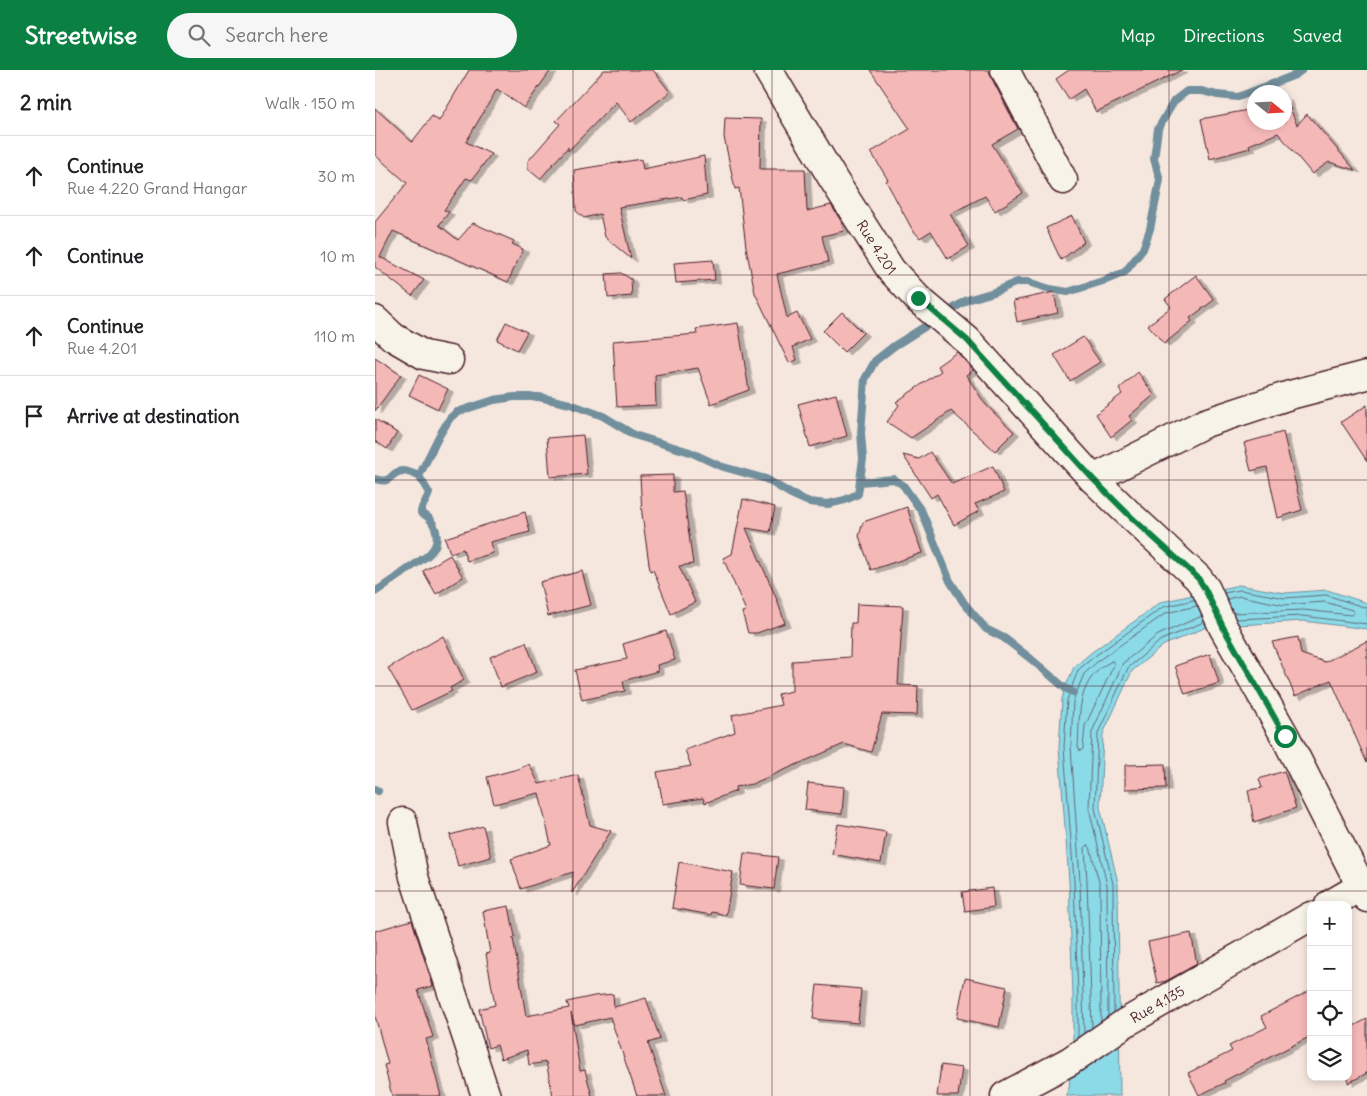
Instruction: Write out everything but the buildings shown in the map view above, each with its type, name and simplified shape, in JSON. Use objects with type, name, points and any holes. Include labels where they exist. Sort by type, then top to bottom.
[{"type":"street","name":"Rue 4.201","points":[[768,70],[833,179],[891,270],[918,298],[967,340],[1093,479],[1130,516],[1198,578],[1223,627],[1285,736],[1364,892]]},
{"type":"street","points":[[1005,70],[1063,180]]},
{"type":"street","points":[[375,320],[393,337],[424,355],[449,360]]},
{"type":"street","points":[[1093,479],[1205,423],[1290,395],[1367,375]]},
{"type":"street","points":[[403,822],[413,877],[487,1096]]},
{"type":"street","points":[[1340,901],[1364,892]]},
{"type":"street","name":"Rue 4.135","points":[[1005,1096],[1070,1061],[1125,1024],[1307,918]]},
{"type":"water","points":[[1239,585],[1285,593],[1327,590],[1367,603],[1367,629],[1303,621],[1207,627],[1164,645],[1132,671],[1103,734],[1100,807],[1118,883],[1120,1096],[1066,1096],[1069,1088],[1073,1043],[1073,998],[1069,881],[1059,747],[1062,699],[1065,688],[1074,667],[1161,602]]},
{"type":"waterway","points":[[375,592],[427,556],[435,547],[437,538],[434,525],[421,513],[429,493],[419,476],[450,418],[457,412],[494,400],[514,397],[539,397],[570,404],[603,416],[634,435],[690,452],[720,466],[766,479],[809,502],[828,504],[845,500],[858,494],[863,459],[861,433],[865,379],[875,361],[894,346],[967,300],[994,292],[1017,282],[1028,282],[1068,292],[1125,272],[1143,249],[1150,229],[1160,180],[1154,159],[1158,129],[1174,101],[1187,91],[1202,91],[1238,97],[1295,75],[1302,70]]},
{"type":"waterway","points":[[375,479],[385,480],[402,471],[419,476]]},
{"type":"waterway","points":[[860,482],[894,479],[903,485],[922,512],[950,581],[964,603],[986,629],[1004,638],[1065,688],[1073,692]]},
{"type":"route","points":[[918,298],[967,340],[1093,479],[1130,516],[1198,578],[1223,627],[1285,736]]}]
